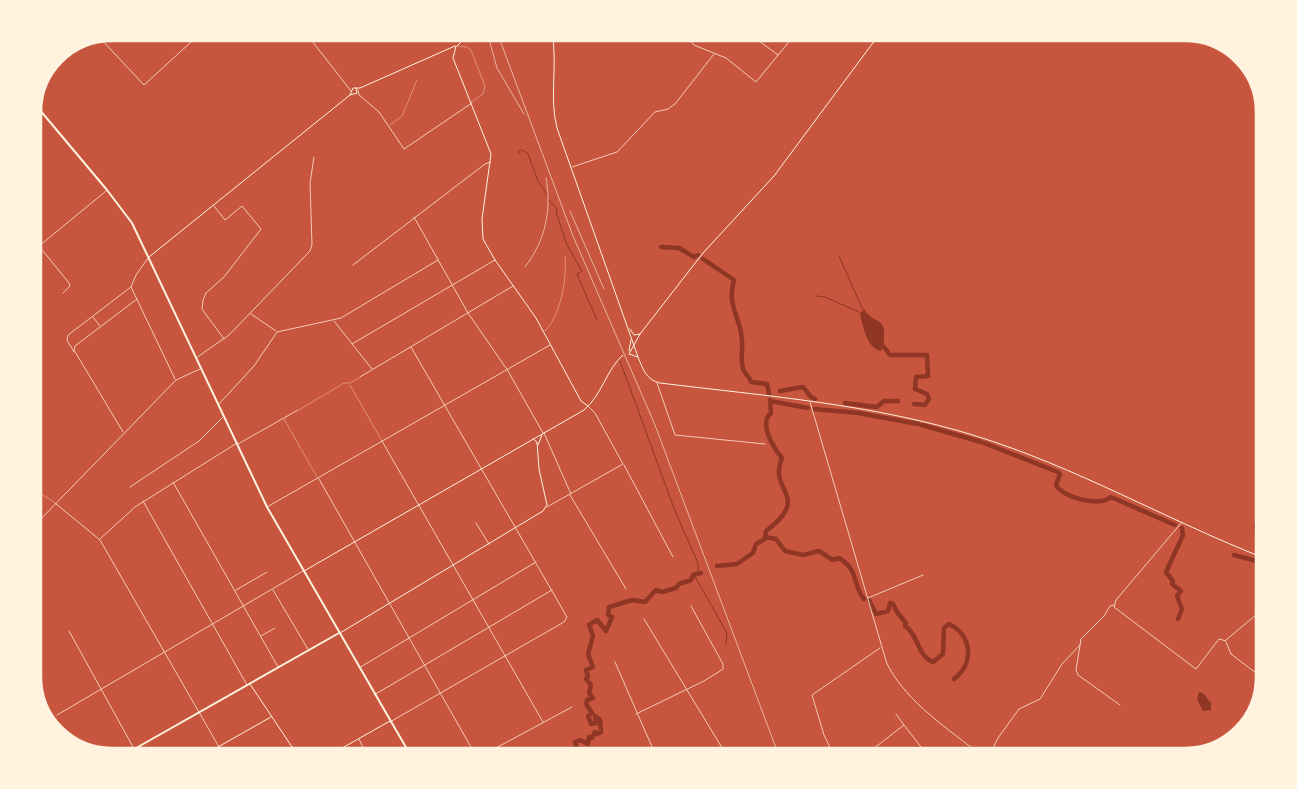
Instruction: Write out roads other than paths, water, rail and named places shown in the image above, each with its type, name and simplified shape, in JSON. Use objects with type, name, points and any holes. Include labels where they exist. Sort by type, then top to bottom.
[{"type":"main road","points":[[148,257],[350,96],[355,95],[360,88],[450,50],[463,41]]},
{"type":"main road","points":[[553,41],[554,116],[638,357],[646,375],[657,382],[889,414],[984,438],[1060,467],[1256,554]]},
{"type":"main road","points":[[629,352],[640,334],[703,253],[774,176],[874,41]]},
{"type":"main road","points":[[450,50],[455,47]]},
{"type":"main road","points":[[455,47],[453,58],[490,148],[491,162],[482,228],[485,244],[544,331],[581,400],[588,406]]},
{"type":"main road","points":[[450,50],[454,53]]},
{"type":"main road","points":[[354,88],[360,88]]},
{"type":"main road","points":[[354,88],[358,90]]},
{"type":"main road","points":[[350,96],[354,88]]},
{"type":"main road","points":[[351,92],[355,95]]},
{"type":"main road","points":[[41,111],[108,190],[132,223],[267,507],[405,748]]},
{"type":"main road","points":[[628,327],[634,335],[640,334]]},
{"type":"main road","points":[[629,352],[631,337]]},
{"type":"main road","points":[[629,352],[638,357]]},
{"type":"main road","points":[[304,571],[588,406],[600,391],[619,358],[624,356]]},
{"type":"main road","points":[[537,447],[543,433]]},
{"type":"main road","points":[[137,748],[390,604],[517,528],[548,507],[536,440],[532,440]]},
{"type":"main road","points":[[248,684],[292,748]]},
{"type":"main road","points":[[219,747],[271,717]]},
{"type":"main road","points":[[343,748],[390,722]]},
{"type":"street","points":[[104,42],[144,85],[192,41]]},
{"type":"street","points":[[312,41],[349,86],[351,92]]},
{"type":"street","points":[[691,41],[694,45],[712,51],[714,54],[730,61],[756,82],[790,41]]},
{"type":"street","points":[[759,41],[778,56]]},
{"type":"street","points":[[358,90],[359,95],[379,112],[402,148],[407,149],[484,92],[485,86],[471,51],[467,47],[455,47]]},
{"type":"street","points":[[571,167],[620,150],[655,112],[668,109],[675,104],[714,54]]},
{"type":"street","points":[[388,126],[402,116],[416,80]]},
{"type":"street","points":[[349,86],[354,88]]},
{"type":"street","points":[[196,358],[224,339],[311,248],[310,183],[314,157]]},
{"type":"street","points":[[353,265],[485,163],[491,162]]},
{"type":"street","points":[[41,244],[108,190]]},
{"type":"street","points":[[213,205],[225,220],[242,206],[261,229],[224,277],[206,293],[203,300],[202,309],[224,339]]},
{"type":"street","points":[[414,217],[468,313],[508,371],[543,433],[571,494],[626,589]]},
{"type":"street","points":[[41,250],[70,284],[62,294]]},
{"type":"street","points":[[123,432],[69,347],[67,338],[131,287],[136,275],[148,257]]},
{"type":"street","points":[[544,331],[553,320],[563,288],[566,274],[565,257]]},
{"type":"street","points":[[219,405],[254,366],[277,332],[333,321],[438,260]]},
{"type":"street","points":[[352,344],[495,260]]},
{"type":"street","points":[[100,540],[113,525],[143,501],[173,482],[344,383],[350,383],[514,286]]},
{"type":"street","points":[[131,287],[176,380]]},
{"type":"street","points":[[74,353],[75,346],[137,299]]},
{"type":"street","points":[[250,313],[277,332]]},
{"type":"street","points":[[93,317],[101,326]]},
{"type":"street","points":[[333,321],[372,370]]},
{"type":"street","points":[[267,507],[551,345]]},
{"type":"street","points":[[390,722],[567,619],[517,528],[412,347]]},
{"type":"street","points":[[41,518],[123,432],[176,380],[200,368]]},
{"type":"street","points":[[657,382],[675,435],[765,444]]},
{"type":"street","points":[[350,383],[417,505],[474,600],[488,628],[543,722]]},
{"type":"street","points":[[810,402],[881,647],[892,674],[905,692],[970,747]]},
{"type":"street","points":[[588,406],[594,411],[673,557]]},
{"type":"street","points":[[130,487],[199,441],[224,416]]},
{"type":"street","points":[[283,418],[471,748]]},
{"type":"street","points":[[548,507],[623,464]]},
{"type":"street","points":[[173,482],[278,668]]},
{"type":"street","points":[[41,494],[55,503],[100,540],[219,747]]},
{"type":"street","points":[[143,501],[248,684]]},
{"type":"street","points":[[1120,705],[1077,673],[1081,639],[1104,616],[1110,606],[1114,606],[1182,522]]},
{"type":"street","points":[[476,523],[489,544]]},
{"type":"street","points":[[359,668],[536,562]]},
{"type":"street","points":[[57,714],[304,571]]},
{"type":"street","points":[[235,591],[267,572]]},
{"type":"street","points":[[867,598],[923,575]]},
{"type":"street","points":[[272,589],[309,650]]},
{"type":"street","points":[[374,694],[552,590]]},
{"type":"street","points":[[636,714],[686,688],[704,681],[723,668],[723,664],[691,606]]},
{"type":"street","points":[[1114,606],[1196,669],[1220,639],[1226,641]]},
{"type":"street","points":[[1226,641],[1256,615]]},
{"type":"street","points":[[644,619],[722,748]]},
{"type":"street","points":[[261,636],[275,628]]},
{"type":"street","points":[[68,631],[133,748]]},
{"type":"street","points":[[1226,641],[1231,654],[1256,673]]},
{"type":"street","points":[[993,748],[998,738],[1015,717],[1019,708],[1034,704],[1040,699],[1062,664],[1080,645]]},
{"type":"street","points":[[830,748],[824,735],[812,695],[881,647]]},
{"type":"street","points":[[615,662],[652,748]]},
{"type":"street","points":[[496,748],[572,707]]},
{"type":"street","points":[[896,714],[922,748]]},
{"type":"street","points":[[874,748],[904,725]]},
{"type":"street","points":[[359,739],[363,748]]},
{"type":"waterway","points":[[520,154],[518,151],[522,150],[528,154],[538,181],[548,196]]},
{"type":"waterway","points":[[549,200],[557,209],[556,212],[567,245],[582,271],[577,274],[597,320]]},
{"type":"waterway","points":[[661,247],[679,248],[694,257],[698,255]]},
{"type":"waterway","points":[[839,256],[863,310]]},
{"type":"waterway","points":[[703,259],[734,280],[732,298],[740,326],[743,369],[751,382],[767,384],[769,394]]},
{"type":"waterway","points":[[816,296],[825,297],[861,313]]},
{"type":"waterway","points":[[884,347],[890,355],[927,355],[928,376],[916,377],[915,389],[927,394],[929,399],[925,405],[914,404]]},
{"type":"waterway","points":[[620,361],[675,511],[698,563],[698,574]]},
{"type":"waterway","points":[[780,391],[803,387],[815,399]]},
{"type":"waterway","points":[[717,566],[737,564],[753,553],[756,544],[765,539],[766,531],[780,519],[786,509],[788,501],[779,469],[782,458],[769,436],[766,423],[771,413],[770,400]]},
{"type":"waterway","points":[[770,401],[808,408]]},
{"type":"waterway","points":[[845,403],[877,407],[884,401],[898,401]]},
{"type":"waterway","points":[[814,409],[858,413],[918,424]]},
{"type":"waterway","points":[[922,425],[981,442]]},
{"type":"waterway","points":[[984,443],[1058,472],[1060,474],[1056,485],[1066,494],[1091,501],[1106,500],[1111,497],[1175,525]]},
{"type":"waterway","points":[[1178,619],[1182,609],[1177,596],[1181,591],[1172,584],[1173,581],[1166,572],[1183,535],[1182,528]]},
{"type":"waterway","points":[[765,537],[776,539],[785,551],[803,555],[819,551],[833,560],[839,558],[850,568],[860,594],[864,599]]},
{"type":"waterway","points":[[1234,555],[1256,561]]},
{"type":"waterway","points":[[577,748],[575,742],[580,740],[588,744],[589,737],[592,738],[595,732],[597,734],[601,732],[600,720],[595,716],[596,723],[591,724],[588,716],[592,713],[586,704],[587,700],[593,698],[589,693],[591,685],[586,679],[588,676],[586,670],[593,667],[588,654],[593,636],[589,625],[597,620],[606,631],[612,617],[608,615],[609,607],[632,600],[645,602],[656,590],[662,592],[676,588],[679,584],[691,580],[693,575],[701,573]]},
{"type":"waterway","points":[[694,575],[727,633],[726,644]]},
{"type":"waterway","points":[[869,600],[876,614],[888,611],[890,603],[893,604],[924,655],[933,662],[943,654],[944,628],[949,624],[957,629],[966,643],[968,658],[961,673],[954,679]]},
{"type":"railway","points":[[490,41],[497,68],[524,114]]},
{"type":"railway","points":[[500,41],[573,236],[655,425],[776,748]]},
{"type":"railway","points":[[525,267],[538,247],[545,225],[548,202],[546,178]]},
{"type":"railway","points":[[570,211],[604,289]]}]
